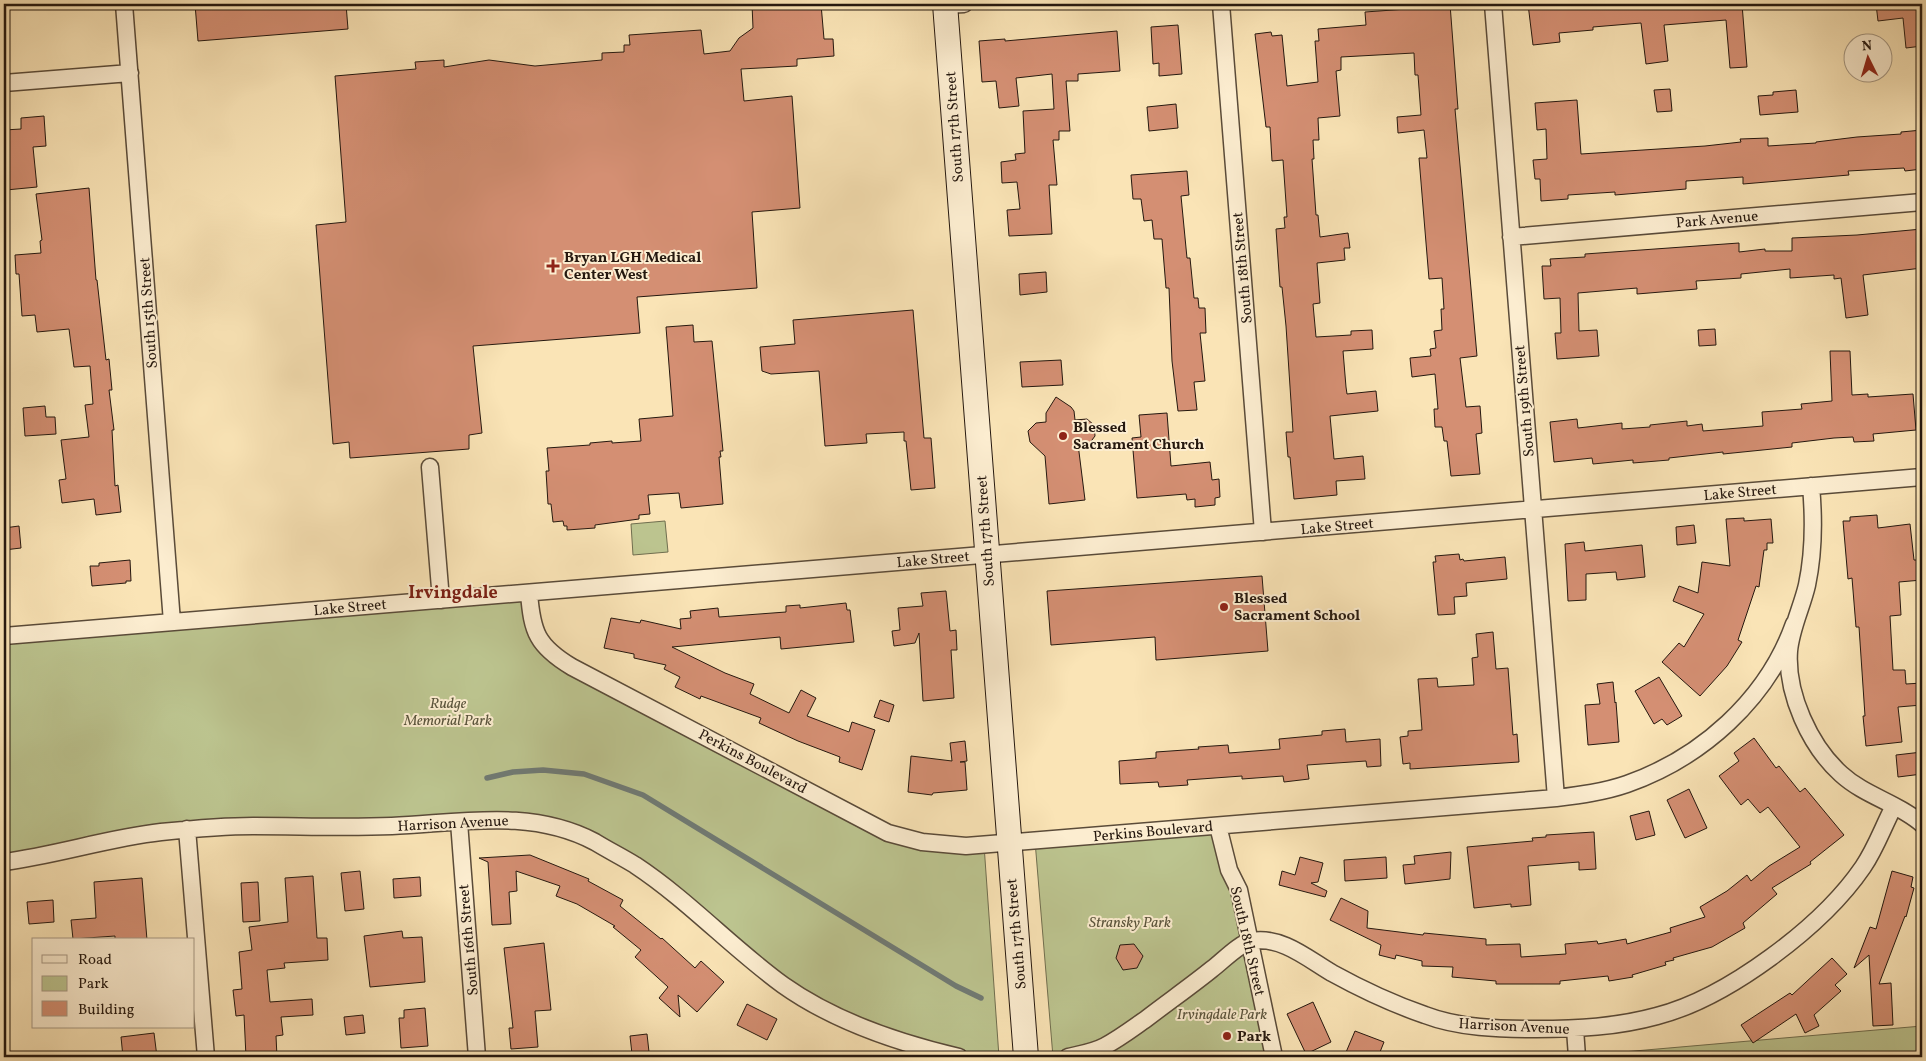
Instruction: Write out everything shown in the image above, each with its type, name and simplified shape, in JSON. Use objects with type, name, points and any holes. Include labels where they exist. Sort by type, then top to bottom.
[{"type":"main road","name":"South 17th Street","points":[[951,4],[987,555],[1026,1057]]},
{"type":"street","name":"South 15th Street","points":[[124,4],[172,622]]},
{"type":"street","name":"South 18th Street","points":[[1220,4],[1263,532]]},
{"type":"street","name":"South 19th Street","points":[[1492,4],[1556,798]]},
{"type":"street","points":[[4,83],[130,73]]},
{"type":"street","name":"Park Avenue","points":[[1511,237],[1922,202]]},
{"type":"street","points":[[430,468],[441,600]]},
{"type":"street","name":"Lake Street","points":[[4,636],[1922,477]]},
{"type":"street","points":[[1811,486],[1814,519],[1812,552],[1807,584],[1794,624],[1789,651],[1790,676],[1797,704],[1808,731],[1820,751],[1839,772],[1852,784],[1894,806],[1922,824]]},
{"type":"street","name":"Perkins Boulevard","points":[[529,593],[530,612],[536,633],[545,648],[562,661],[888,832],[922,842],[966,846],[1556,798],[1588,794],[1625,785],[1656,773],[1684,757],[1708,740],[1739,712],[1760,687],[1778,660],[1794,624]]},
{"type":"street","points":[[1894,806],[1922,812]]},
{"type":"street","name":"Harrison Avenue","points":[[1251,941],[1276,943],[1300,952],[1331,972],[1400,1006],[1428,1017],[1456,1024],[1511,1029],[1575,1029],[1615,1025],[1659,1016],[1701,999],[1736,981],[1805,931],[1840,896],[1862,868],[1879,842],[1894,806]]},
{"type":"street","name":"Harrison Avenue","points":[[4,862],[108,840],[187,829],[250,826],[371,827],[515,820],[553,827],[592,841],[636,866],[785,986],[833,1014],[928,1053],[959,1057]]},
{"type":"street","name":"South 16th Street","points":[[459,822],[478,1057]]},
{"type":"street","name":"South 18th Street","points":[[1218,826],[1229,870],[1239,890],[1274,1057]]},
{"type":"street","points":[[187,829],[206,1057]]},
{"type":"street","points":[[1068,1057],[1088,1053],[1106,1046],[1251,941]]},
{"type":"street","points":[[1575,1029],[1577,1057]]},
{"type":"green space","points":[[665,521],[668,552],[633,555],[631,524]]},
{"type":"green space","name":"Rudge Memorial Park","points":[[529,593],[545,648],[888,833],[984,845],[999,1057],[959,1057],[825,1010],[670,893],[553,827],[251,826],[4,862],[4,636]]},
{"type":"green space","name":"Stransky Park","points":[[1218,826],[1274,1057],[1053,1057],[1035,841]]},
{"type":"green space","points":[[1922,1026],[1922,1057],[1577,1056]]},
{"type":"building","points":[[195,4],[346,4],[348,29],[198,41]]},
{"type":"building","points":[[752,4],[821,4],[824,39],[833,39],[834,56],[797,59],[797,66],[741,69],[744,101],[792,96],[800,208],[752,212],[757,288],[637,297],[640,333],[473,346],[482,433],[469,435],[469,449],[350,458],[349,442],[333,444],[316,225],[346,222],[335,76],[416,69],[415,62],[444,60],[444,67],[489,60],[535,66],[602,60],[602,53],[624,52],[624,45],[630,45],[629,35],[701,30],[704,54],[730,51],[739,38],[753,28]]},
{"type":"building","points":[[1407,4],[1450,4],[1458,109],[1455,109],[1477,356],[1460,358],[1466,407],[1480,406],[1482,433],[1476,434],[1480,474],[1451,476],[1447,441],[1444,441],[1442,427],[1435,427],[1434,409],[1438,409],[1435,374],[1412,377],[1410,358],[1431,356],[1430,349],[1436,348],[1434,331],[1442,330],[1441,309],[1444,309],[1442,278],[1429,279],[1419,158],[1427,158],[1424,130],[1398,133],[1397,117],[1421,115],[1418,75],[1415,75],[1414,53],[1341,57],[1341,70],[1336,71],[1340,116],[1318,118],[1319,140],[1313,140],[1314,159],[1312,159],[1316,215],[1318,215],[1320,237],[1348,233],[1350,248],[1344,248],[1345,260],[1317,263],[1320,303],[1313,304],[1316,337],[1351,335],[1351,331],[1372,330],[1373,349],[1343,351],[1347,394],[1376,391],[1378,411],[1330,416],[1334,459],[1363,456],[1365,479],[1336,481],[1337,495],[1294,499],[1286,432],[1293,432],[1286,326],[1282,287],[1280,287],[1276,229],[1285,228],[1284,217],[1287,217],[1283,160],[1272,161],[1270,127],[1266,127],[1255,34],[1271,32],[1272,36],[1282,35],[1287,86],[1318,82],[1315,41],[1319,41],[1318,29],[1366,25],[1365,12],[1407,9]]},
{"type":"building","points":[[1528,4],[1742,4],[1747,67],[1730,68],[1726,20],[1664,25],[1668,61],[1646,64],[1641,23],[1593,27],[1593,30],[1559,33],[1560,42],[1533,45]]},
{"type":"building","points":[[1876,4],[1922,4],[1922,46],[1906,48],[1903,18],[1878,21]]},
{"type":"building","points":[[1178,25],[1182,74],[1159,76],[1159,63],[1153,64],[1151,27]]},
{"type":"building","points":[[1117,31],[1120,71],[1078,74],[1078,81],[1066,81],[1070,131],[1059,131],[1059,140],[1053,140],[1057,185],[1049,185],[1052,234],[1009,236],[1007,210],[1020,209],[1017,182],[1002,183],[1001,162],[1016,160],[1015,154],[1025,153],[1023,111],[1054,109],[1052,74],[1016,78],[1019,106],[999,108],[996,81],[982,82],[979,41],[1005,39],[1005,41]]},
{"type":"building","points":[[1670,89],[1672,111],[1657,112],[1654,90]]},
{"type":"building","points":[[1796,90],[1798,112],[1760,115],[1758,96],[1773,95],[1773,92]]},
{"type":"building","points":[[1577,100],[1581,154],[1705,146],[1741,142],[1740,139],[1768,138],[1768,146],[1816,143],[1922,130],[1922,169],[1905,171],[1904,168],[1848,171],[1849,175],[1743,184],[1743,177],[1686,181],[1686,189],[1615,195],[1615,192],[1568,195],[1568,199],[1541,201],[1540,179],[1535,179],[1533,160],[1547,159],[1546,129],[1537,130],[1535,103]]},
{"type":"building","points":[[1176,104],[1178,128],[1149,131],[1147,107]]},
{"type":"building","points":[[44,116],[46,146],[33,147],[37,187],[6,190],[4,130],[21,129],[21,118]]},
{"type":"building","points":[[1187,171],[1189,195],[1181,196],[1187,258],[1190,258],[1194,298],[1198,298],[1199,308],[1205,308],[1206,333],[1200,333],[1205,381],[1194,382],[1197,410],[1178,411],[1172,361],[1169,288],[1166,288],[1162,239],[1154,239],[1152,220],[1144,221],[1141,199],[1133,199],[1131,175]]},
{"type":"building","points":[[89,188],[96,280],[106,360],[109,359],[112,390],[109,390],[114,430],[112,430],[115,486],[118,485],[121,512],[96,515],[94,499],[62,503],[59,480],[66,479],[61,440],[89,437],[85,405],[93,404],[90,366],[74,367],[69,329],[37,332],[35,315],[22,316],[19,274],[16,274],[15,255],[41,253],[40,241],[42,240],[36,194]]},
{"type":"building","points":[[1922,229],[1922,268],[1863,275],[1868,315],[1846,318],[1841,278],[1834,279],[1834,275],[1790,278],[1790,269],[1741,274],[1741,278],[1696,281],[1697,289],[1637,294],[1637,288],[1578,293],[1579,331],[1597,330],[1599,356],[1557,359],[1555,333],[1561,333],[1560,298],[1544,299],[1542,266],[1551,266],[1550,259],[1585,257],[1585,254],[1739,243],[1739,252],[1765,249],[1765,251],[1792,251],[1792,238]]},
{"type":"building","points":[[1046,272],[1047,292],[1020,295],[1019,274]]},
{"type":"building","points":[[913,310],[924,438],[931,438],[935,488],[911,490],[904,432],[866,434],[867,443],[825,446],[819,371],[771,374],[762,371],[760,347],[795,344],[793,320]]},
{"type":"building","points":[[693,325],[694,342],[712,341],[723,451],[720,451],[721,457],[719,457],[723,504],[681,508],[679,493],[648,495],[650,514],[639,515],[639,519],[595,525],[595,528],[567,530],[567,526],[564,526],[563,521],[553,522],[551,504],[548,504],[546,471],[549,471],[547,448],[590,445],[590,443],[612,441],[612,443],[641,441],[639,419],[673,416],[666,327]]},
{"type":"building","points":[[1715,329],[1716,345],[1699,346],[1698,330]]},
{"type":"building","points":[[1830,351],[1850,351],[1852,395],[1868,394],[1868,397],[1913,394],[1916,430],[1873,434],[1874,441],[1854,442],[1853,437],[1834,438],[1792,443],[1792,447],[1723,454],[1723,452],[1669,458],[1669,460],[1633,463],[1633,460],[1593,464],[1592,458],[1554,462],[1550,422],[1577,419],[1578,428],[1622,423],[1622,429],[1687,421],[1687,426],[1702,424],[1703,431],[1763,426],[1762,412],[1802,409],[1801,404],[1832,401]]},
{"type":"building","points":[[1061,360],[1063,385],[1022,387],[1020,362]]},
{"type":"building","points":[[1056,397],[1071,407],[1074,411],[1075,420],[1087,419],[1094,425],[1095,436],[1089,444],[1078,444],[1085,500],[1049,504],[1045,456],[1030,442],[1028,431],[1036,423],[1046,422],[1046,413]]},
{"type":"building","points":[[45,406],[46,417],[55,417],[56,434],[25,436],[23,408]]},
{"type":"building","points":[[1167,413],[1171,466],[1210,462],[1212,480],[1219,479],[1220,497],[1215,498],[1215,505],[1195,507],[1195,499],[1187,500],[1186,494],[1137,498],[1132,438],[1141,437],[1139,415]]},
{"type":"building","points":[[1877,515],[1878,528],[1910,524],[1914,560],[1921,560],[1922,580],[1899,582],[1901,615],[1890,616],[1893,670],[1905,670],[1906,684],[1922,683],[1922,705],[1898,707],[1902,742],[1866,746],[1859,627],[1856,627],[1852,578],[1848,579],[1843,521],[1850,521],[1850,517]]},
{"type":"building","points":[[1744,518],[1744,521],[1771,519],[1773,543],[1767,543],[1767,550],[1764,550],[1759,587],[1756,586],[1738,640],[1742,642],[1727,666],[1700,696],[1662,662],[1679,643],[1684,647],[1704,614],[1673,601],[1679,586],[1698,593],[1702,562],[1730,566],[1726,519]]},
{"type":"building","points":[[1694,525],[1696,543],[1677,545],[1676,527]]},
{"type":"building","points":[[19,526],[21,548],[4,550],[4,528]]},
{"type":"building","points":[[1584,542],[1585,551],[1642,545],[1645,577],[1617,580],[1616,572],[1586,574],[1586,600],[1568,601],[1565,544]]},
{"type":"building","points":[[1459,554],[1460,560],[1463,559],[1464,561],[1505,557],[1507,579],[1466,583],[1467,596],[1454,597],[1455,614],[1438,615],[1433,562],[1436,562],[1435,556]]},
{"type":"building","points":[[130,560],[131,581],[92,586],[90,566],[99,566],[99,563]]},
{"type":"building","points":[[1262,576],[1268,651],[1156,660],[1155,637],[1051,645],[1047,591]]},
{"type":"building","points":[[946,591],[950,631],[956,630],[957,650],[951,650],[954,698],[923,701],[919,633],[915,643],[894,646],[892,631],[900,630],[898,608],[923,606],[921,593]]},
{"type":"building","points":[[846,603],[847,610],[850,610],[854,642],[781,649],[780,637],[672,647],[725,673],[754,684],[750,694],[789,713],[801,690],[816,698],[807,716],[849,732],[852,722],[875,730],[862,770],[839,762],[840,757],[798,741],[759,723],[761,718],[701,696],[700,699],[675,687],[680,677],[664,669],[666,665],[634,658],[634,654],[604,648],[611,618],[640,623],[641,620],[681,629],[680,619],[691,618],[690,611],[718,608],[719,617],[786,612],[786,606],[800,605],[800,608]]},
{"type":"building","points":[[1493,632],[1496,669],[1508,668],[1513,735],[1517,734],[1519,762],[1410,769],[1410,763],[1403,764],[1400,737],[1408,736],[1408,731],[1422,730],[1418,679],[1437,678],[1438,687],[1474,685],[1472,658],[1478,657],[1476,634]]},
{"type":"building","points":[[1659,677],[1682,716],[1667,725],[1662,719],[1654,724],[1635,691]]},
{"type":"building","points":[[1613,682],[1619,742],[1588,745],[1585,705],[1600,704],[1597,684]]},
{"type":"building","points":[[880,700],[894,705],[889,722],[874,717]]},
{"type":"building","points":[[1345,729],[1346,742],[1380,739],[1381,766],[1367,767],[1366,761],[1307,765],[1309,779],[1284,782],[1283,776],[1242,779],[1242,776],[1187,780],[1188,785],[1159,787],[1158,782],[1120,784],[1119,761],[1156,758],[1156,752],[1199,749],[1198,747],[1228,745],[1229,753],[1280,749],[1279,739],[1322,735],[1322,731]]},
{"type":"building","points":[[1754,738],[1776,768],[1779,766],[1800,792],[1805,788],[1844,835],[1810,862],[1811,864],[1772,888],[1777,894],[1743,923],[1745,928],[1712,947],[1673,958],[1674,960],[1665,962],[1666,965],[1632,975],[1633,977],[1609,981],[1608,976],[1560,981],[1560,984],[1496,984],[1496,981],[1452,977],[1453,967],[1422,966],[1422,961],[1396,955],[1395,959],[1379,955],[1381,945],[1330,920],[1341,898],[1368,911],[1367,928],[1423,935],[1424,933],[1486,939],[1486,945],[1520,944],[1521,957],[1566,954],[1565,944],[1597,941],[1598,944],[1626,939],[1627,944],[1671,932],[1670,928],[1705,917],[1700,907],[1727,891],[1747,875],[1751,881],[1769,866],[1800,847],[1768,807],[1760,813],[1748,799],[1741,805],[1719,776],[1739,761],[1734,753]]},
{"type":"building","points":[[965,741],[967,761],[960,762],[965,762],[967,790],[933,793],[932,795],[908,792],[911,756],[952,761],[950,743]]},
{"type":"building","points":[[1922,752],[1922,774],[1898,777],[1896,755]]},
{"type":"building","points":[[1689,789],[1707,828],[1685,838],[1667,800]]},
{"type":"building","points":[[1649,811],[1655,835],[1636,840],[1630,816]]},
{"type":"building","points":[[1594,832],[1596,869],[1579,870],[1579,862],[1528,866],[1531,905],[1511,907],[1511,904],[1474,908],[1467,847],[1533,841],[1532,838],[1546,837],[1546,835]]},
{"type":"building","points":[[1451,852],[1450,879],[1405,884],[1403,865],[1415,864],[1414,856]]},
{"type":"building","points":[[530,855],[589,879],[588,881],[623,900],[620,906],[662,938],[695,968],[701,961],[724,982],[697,1012],[678,995],[680,1017],[659,998],[668,987],[635,957],[641,950],[613,927],[615,926],[577,904],[556,896],[560,886],[516,871],[517,891],[509,892],[511,924],[492,925],[488,862],[479,858]]},
{"type":"building","points":[[1300,857],[1323,863],[1318,882],[1311,883],[1327,891],[1325,897],[1279,885],[1282,871],[1295,875]]},
{"type":"building","points":[[1386,857],[1387,878],[1345,881],[1344,860]]},
{"type":"building","points":[[360,871],[364,909],[345,911],[341,873]]},
{"type":"building","points":[[1892,871],[1913,877],[1911,887],[1914,888],[1906,917],[1879,984],[1891,983],[1893,1025],[1873,1026],[1869,955],[1854,968],[1870,927],[1876,929]]},
{"type":"building","points":[[313,876],[317,938],[327,938],[328,960],[284,963],[285,968],[267,970],[270,1002],[312,999],[313,1015],[281,1017],[283,1035],[276,1036],[277,1057],[246,1057],[244,1015],[236,1016],[233,990],[242,989],[239,952],[252,950],[249,927],[288,922],[285,878]]},
{"type":"building","points":[[420,877],[421,896],[394,898],[393,879]]},
{"type":"building","points":[[142,878],[147,938],[115,938],[115,936],[73,938],[71,920],[96,918],[94,882]]},
{"type":"building","points":[[258,882],[260,921],[243,922],[241,883]]},
{"type":"building","points":[[53,900],[54,922],[29,924],[27,902]]},
{"type":"building","points":[[402,931],[403,938],[422,937],[425,982],[370,987],[364,936]]},
{"type":"building","points":[[544,943],[551,1010],[535,1011],[538,1047],[511,1049],[509,1028],[513,1028],[504,948]]},
{"type":"building","points":[[1134,944],[1143,956],[1137,968],[1123,970],[1116,958],[1120,945]]},
{"type":"building","points":[[1832,958],[1847,974],[1835,985],[1841,991],[1814,1015],[1819,1026],[1805,1033],[1796,1014],[1753,1043],[1741,1025],[1790,993],[1792,995]]},
{"type":"building","points":[[1313,1002],[1331,1042],[1306,1054],[1287,1014]]},
{"type":"building","points":[[747,1004],[777,1019],[767,1040],[737,1025]]},
{"type":"building","points":[[425,1008],[428,1046],[401,1048],[399,1018],[404,1018],[404,1010]]},
{"type":"building","points":[[363,1015],[365,1033],[346,1035],[344,1017]]},
{"type":"building","points":[[1355,1031],[1384,1042],[1378,1057],[1344,1057]]},
{"type":"building","points":[[154,1033],[157,1057],[123,1057],[121,1037]]},
{"type":"building","points":[[647,1034],[649,1052],[632,1054],[630,1036]]},
{"type":"waterway","points":[[487,778],[513,772],[543,770],[584,774],[643,795],[956,986],[981,998]]},
{"type":"place","name":"Bryan LGH Medical Center West","points":[[553,266]]},
{"type":"place","name":"Blessed Sacrament Church","points":[[1063,436]]},
{"type":"place","name":"Blessed Sacrament School","points":[[1224,607]]},
{"type":"place","name":"Park","points":[[1227,1036]]},
{"type":"district","name":"Irvingdale","points":[[453,592]]},
{"type":"park label","name":"Irvingdale Park","points":[[1222,1014]]}]
